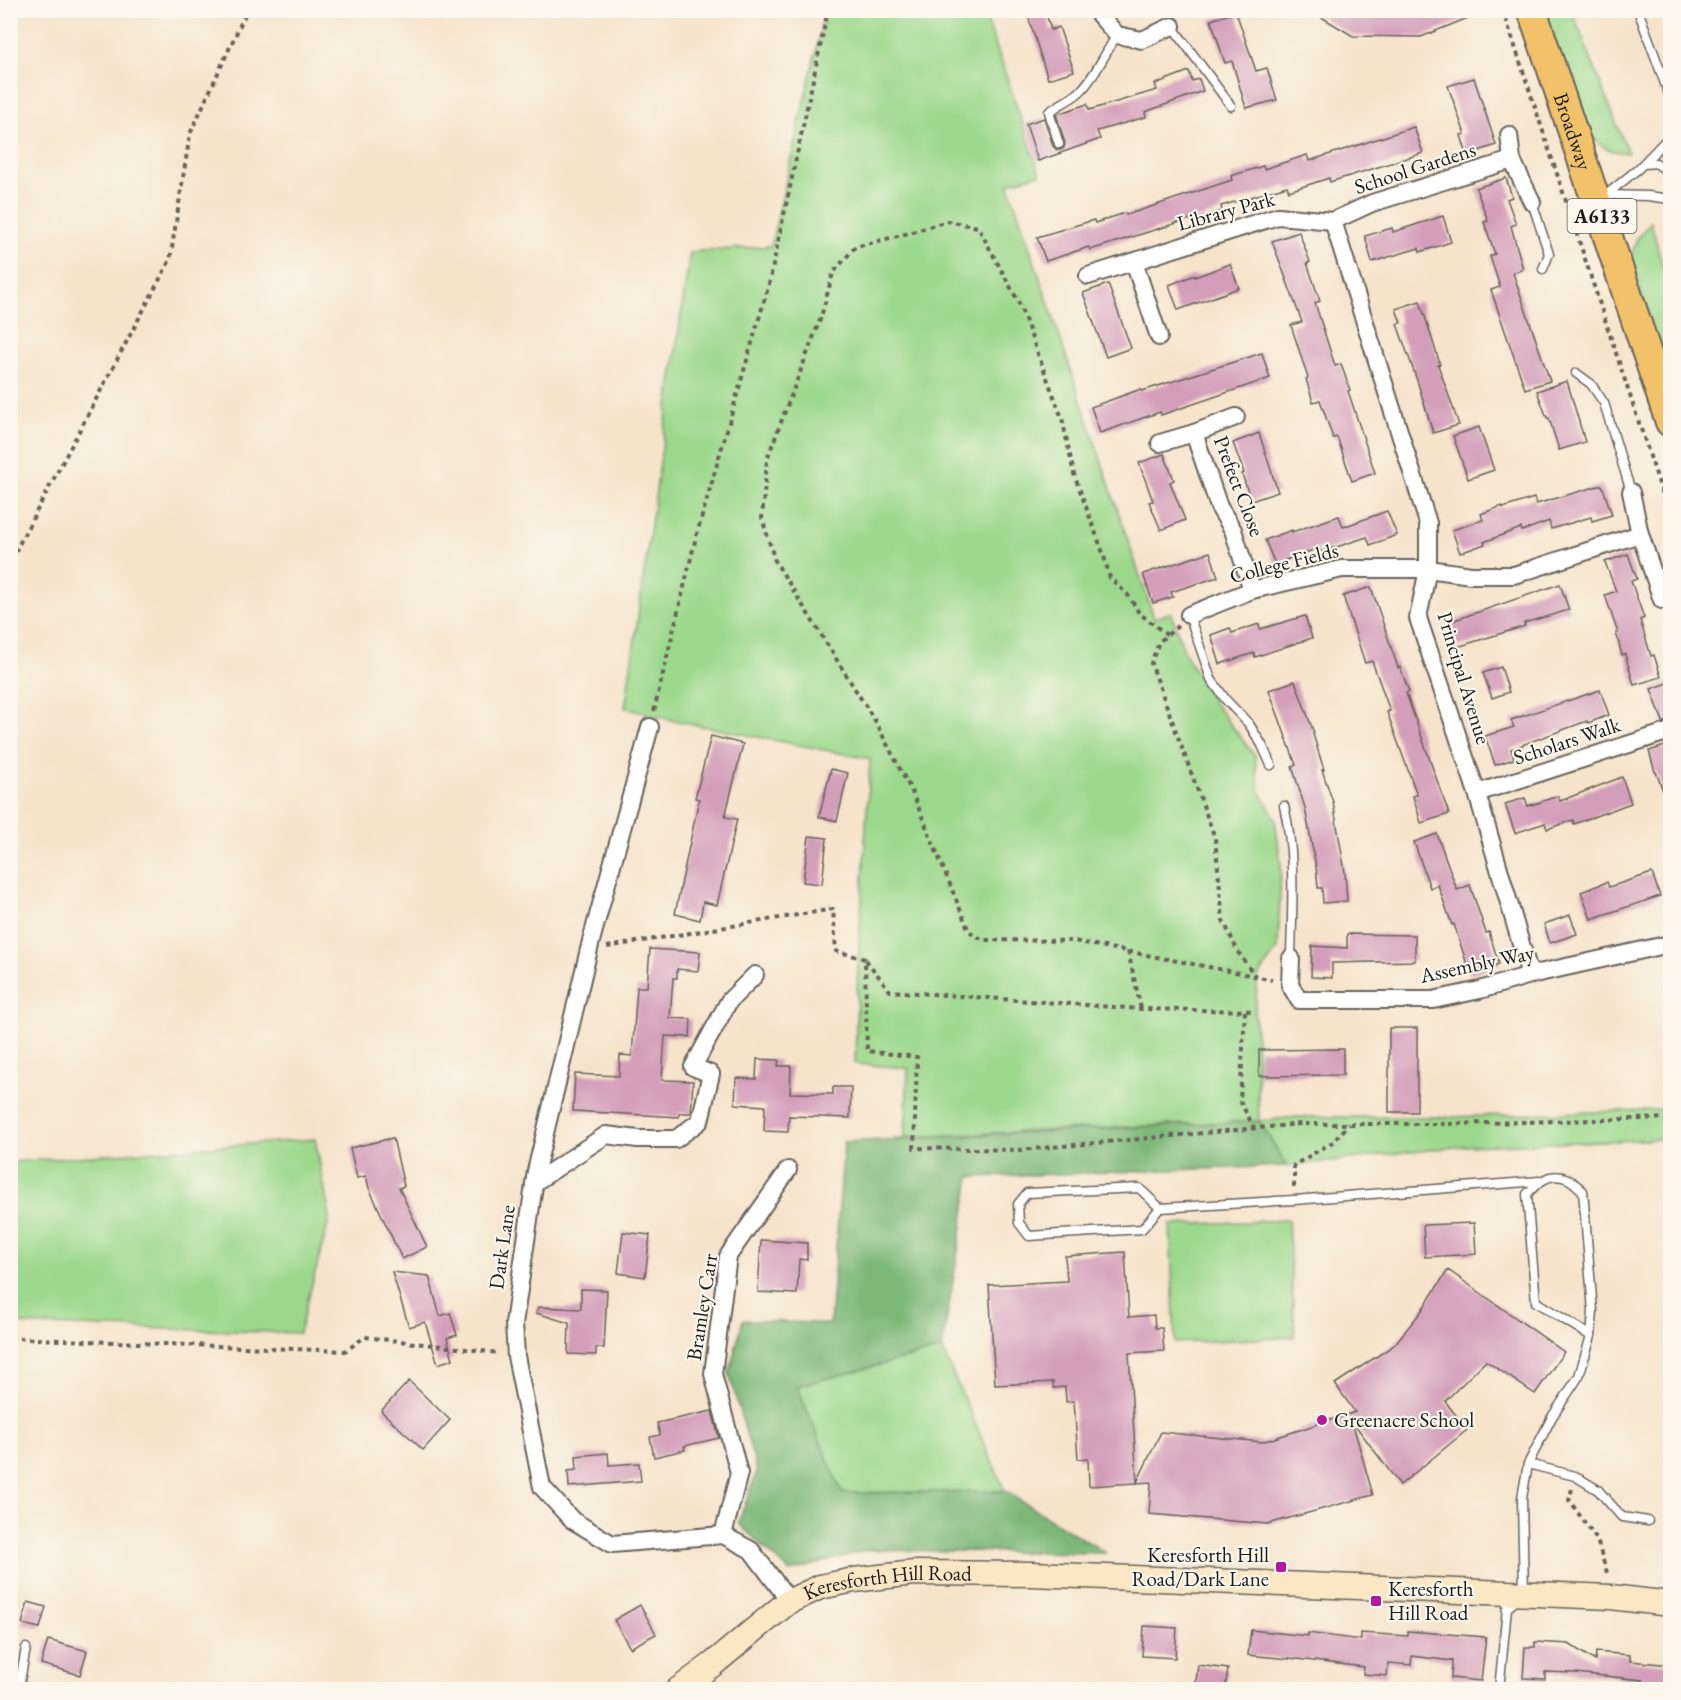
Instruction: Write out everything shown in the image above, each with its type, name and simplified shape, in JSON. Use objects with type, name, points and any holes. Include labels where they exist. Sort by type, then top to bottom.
[{"type":"highway","name":"Broadway","points":[[1532,10],[1601,196],[1671,422]]},
{"type":"main road","name":"Keresforth Hill Road","points":[[678,1689],[713,1664],[788,1602],[820,1587],[854,1580],[915,1574],[1030,1574],[1611,1597],[1671,1604]]},
{"type":"street","points":[[1095,10],[1117,35],[1142,40],[1172,26]]},
{"type":"street","points":[[1509,135],[1512,160],[1532,202]]},
{"type":"street","name":"School Gardens","points":[[1333,220],[1372,204],[1512,160]]},
{"type":"street","name":"Library Park","points":[[1088,276],[1278,216],[1333,220]]},
{"type":"street","name":"Principal Avenue","points":[[1333,220],[1428,523],[1428,569],[1418,618],[1477,793],[1530,975]]},
{"type":"street","points":[[1134,262],[1160,336]]},
{"type":"street","name":"Prefect Close","points":[[1160,443],[1236,417]]},
{"type":"street","name":"Prefect Close","points":[[1194,433],[1219,507],[1233,530],[1252,590]]},
{"type":"street","points":[[1631,492],[1640,534],[1662,600]]},
{"type":"street","name":"College Fields","points":[[1189,615],[1252,590],[1342,569],[1428,569],[1471,575],[1514,575],[1640,534]]},
{"type":"street","name":"Dark Lane","points":[[650,727],[588,950],[534,1183],[514,1324],[516,1356],[542,1487],[572,1520],[612,1544],[723,1535]]},
{"type":"street","name":"Scholars Walk","points":[[1477,793],[1671,731]]},
{"type":"street","name":"Assembly Way","points":[[1290,986],[1299,1000],[1433,1000],[1480,990],[1530,975],[1671,944]]},
{"type":"street","points":[[1290,986],[1291,958]]},
{"type":"street","points":[[534,1183],[606,1135],[638,1139],[676,1139],[700,1120],[711,1074],[693,1067],[729,1001],[755,975]]},
{"type":"street","name":"Bramley Carr","points":[[723,1535],[739,1473],[713,1374],[728,1256],[788,1170]]},
{"type":"street","points":[[723,1535],[751,1550],[788,1602]]},
{"type":"lane","points":[[1638,10],[1671,97]]},
{"type":"lane","points":[[1172,26],[1231,106]]},
{"type":"lane","points":[[1059,144],[1049,112],[1079,94],[1117,35]]},
{"type":"lane","points":[[1601,196],[1644,164],[1669,137],[1671,111]]},
{"type":"lane","points":[[1644,164],[1656,163],[1671,172]]},
{"type":"lane","points":[[1601,196],[1648,196],[1671,199]]},
{"type":"lane","points":[[1532,202],[1549,254],[1543,269]]},
{"type":"lane","points":[[1576,373],[1591,384],[1604,403],[1631,492]]},
{"type":"lane","points":[[1189,615],[1210,679],[1249,724],[1271,765]]},
{"type":"lane","points":[[1284,806],[1290,830],[1294,882],[1291,958]]},
{"type":"lane","points":[[1160,1208],[1139,1188],[1027,1193],[1018,1204],[1019,1223],[1029,1236],[1142,1229],[1160,1208],[1540,1181],[1552,1176],[1568,1179],[1583,1191],[1593,1311],[1591,1336],[1579,1376],[1552,1417],[1528,1464],[1522,1498],[1524,1594],[1507,1608],[1499,1689]]},
{"type":"lane","points":[[1540,1181],[1527,1194],[1536,1302],[1591,1336]]},
{"type":"lane","points":[[1528,1464],[1575,1476],[1598,1491],[1622,1517],[1648,1521]]},
{"type":"lane","points":[[22,1689],[20,1681],[26,1648]]},
{"type":"path","points":[[10,569],[16,548],[170,260],[190,134],[247,10]]},
{"type":"path","points":[[650,727],[696,537],[769,284],[828,10]]},
{"type":"path","points":[[1503,10],[1671,517]]},
{"type":"path","points":[[1167,635],[1139,613],[1128,596],[1110,578],[1074,474],[1062,418],[1018,301],[978,227],[947,221],[855,247],[833,273],[821,317],[767,459],[762,518],[775,561],[880,731],[912,792],[969,931],[983,940],[1074,941],[1255,976],[1290,986]]},
{"type":"path","points":[[1189,615],[1159,642],[1151,663],[1215,838],[1223,920],[1238,952],[1255,976]]},
{"type":"path","points":[[588,950],[833,909],[836,951],[865,959],[890,991],[1142,1009],[1255,1011]]},
{"type":"path","points":[[1128,951],[1142,1009]]},
{"type":"path","points":[[865,959],[867,1051],[917,1057],[914,1148],[1020,1150],[1301,1124],[1451,1124],[1671,1118]]},
{"type":"path","points":[[1245,1011],[1240,1101],[1254,1128]]},
{"type":"path","points":[[1294,1200],[1294,1165],[1333,1142],[1350,1124]]},
{"type":"path","points":[[10,1338],[345,1351],[365,1337],[516,1356]]},
{"type":"path","points":[[1575,1476],[1569,1500],[1597,1540],[1606,1566],[1611,1597]]},
{"type":"green space","points":[[825,11],[984,11],[1040,174],[1008,183],[1154,618],[1171,613],[1184,651],[1211,699],[1255,756],[1259,790],[1275,818],[1281,865],[1278,948],[1258,977],[1255,1011],[1259,1121],[905,1137],[908,1068],[855,1064],[858,964],[870,759],[671,720],[625,708],[690,252],[771,246]]},
{"type":"green space","points":[[1544,11],[1572,11],[1628,153],[1603,147],[1587,128]]},
{"type":"green space","points":[[1651,222],[1670,295],[1670,380],[1630,260],[1637,238]]},
{"type":"green space","points":[[1670,1109],[1670,1139],[1464,1146],[1287,1166],[1259,1121],[1297,1117],[1452,1117]]},
{"type":"green space","points":[[1259,1121],[1287,1166],[970,1177],[942,1349],[797,1386],[842,1493],[1005,1491],[1106,1553],[866,1550],[790,1572],[738,1523],[757,1472],[729,1373],[743,1320],[830,1324],[844,1142]]},
{"type":"green space","points":[[315,1139],[330,1217],[299,1333],[11,1324],[11,1162]]},
{"type":"green space","points":[[1288,1220],[1295,1337],[1175,1343],[1170,1225]]},
{"type":"green space","points":[[942,1349],[1005,1491],[842,1493],[797,1386]]},
{"type":"building","points":[[1026,10],[1045,10],[1051,30],[1059,27],[1074,71],[1048,79]]},
{"type":"building","points":[[1427,10],[1485,11],[1421,37],[1353,36],[1313,12],[1429,15]]},
{"type":"building","points":[[1236,12],[1256,71],[1267,68],[1277,100],[1246,108],[1232,61],[1225,63],[1211,20]]},
{"type":"building","points":[[1189,71],[1192,81],[1199,79],[1203,91],[1145,112],[1146,117],[1097,131],[1100,139],[1038,161],[1026,124],[1044,118],[1053,146],[1061,150],[1065,143],[1056,114],[1087,104],[1089,110],[1157,90],[1155,84]]},
{"type":"building","points":[[1474,78],[1496,145],[1467,155],[1461,135],[1465,134],[1448,86]]},
{"type":"building","points":[[1414,127],[1423,153],[1330,182],[1329,178],[1289,191],[1287,186],[1221,206],[1222,211],[1191,221],[1190,219],[1046,261],[1037,237],[1094,220],[1095,223],[1125,213],[1126,215],[1232,180],[1231,176],[1263,166],[1264,169],[1307,155],[1309,161]]},
{"type":"building","points":[[1506,178],[1512,197],[1507,199],[1516,224],[1511,226],[1523,269],[1513,273],[1550,381],[1525,389],[1491,290],[1500,287],[1490,256],[1495,254],[1484,222],[1488,221],[1476,188]]},
{"type":"building","points":[[1443,216],[1451,242],[1420,252],[1419,248],[1372,262],[1365,236],[1392,228],[1393,232]]},
{"type":"building","points":[[1299,232],[1320,301],[1315,303],[1335,366],[1341,364],[1375,473],[1352,481],[1337,437],[1333,438],[1320,400],[1313,402],[1291,325],[1302,322],[1272,241]]},
{"type":"building","points":[[1230,264],[1239,288],[1178,310],[1169,285]]},
{"type":"building","points":[[1108,284],[1131,348],[1106,357],[1083,293]]},
{"type":"building","points":[[1420,301],[1440,364],[1438,365],[1459,425],[1433,433],[1397,324],[1401,323],[1396,309]]},
{"type":"building","points":[[1262,353],[1270,378],[1100,433],[1091,407],[1141,389],[1142,391]]},
{"type":"building","points":[[1567,381],[1585,442],[1559,450],[1549,418],[1547,418],[1537,391]]},
{"type":"building","points":[[1479,427],[1494,470],[1468,479],[1453,436]]},
{"type":"building","points":[[1259,433],[1278,492],[1251,501],[1233,443]]},
{"type":"building","points":[[1164,454],[1174,480],[1170,482],[1185,520],[1161,530],[1149,502],[1153,501],[1139,463]]},
{"type":"building","points":[[1602,485],[1612,515],[1592,521],[1591,517],[1551,529],[1549,521],[1522,531],[1521,528],[1460,553],[1452,530],[1483,520],[1481,514],[1534,498],[1536,504]]},
{"type":"building","points":[[1387,511],[1397,535],[1370,545],[1367,537],[1321,552],[1319,548],[1275,564],[1265,540],[1339,516],[1343,527]]},
{"type":"building","points":[[1210,552],[1218,577],[1171,592],[1173,597],[1153,603],[1143,574]]},
{"type":"building","points":[[1628,554],[1637,579],[1631,581],[1644,618],[1640,620],[1651,656],[1654,655],[1661,677],[1634,685],[1625,654],[1622,655],[1616,633],[1618,633],[1605,595],[1616,591],[1605,562]]},
{"type":"building","points":[[1560,584],[1569,610],[1457,647],[1449,622]]},
{"type":"building","points":[[1371,587],[1398,668],[1400,667],[1409,692],[1406,693],[1449,814],[1421,823],[1413,796],[1417,795],[1387,712],[1390,711],[1372,661],[1365,663],[1343,596]]},
{"type":"building","points":[[1305,616],[1312,638],[1255,657],[1254,653],[1220,664],[1211,635],[1230,628],[1232,633],[1259,624],[1260,629]]},
{"type":"building","points":[[1501,667],[1509,692],[1492,698],[1483,673]]},
{"type":"building","points":[[1295,681],[1314,733],[1324,770],[1322,770],[1333,802],[1345,872],[1347,901],[1323,903],[1322,888],[1318,888],[1305,808],[1292,766],[1296,765],[1269,690]]},
{"type":"building","points":[[1671,682],[1671,721],[1663,722],[1651,689]]},
{"type":"building","points":[[1600,690],[1609,715],[1511,749],[1514,759],[1495,765],[1485,736],[1514,727],[1511,720]]},
{"type":"building","points":[[711,736],[743,744],[725,817],[737,819],[717,905],[703,902],[700,920],[675,914],[699,799],[695,798]]},
{"type":"building","points":[[1671,744],[1671,804],[1668,805],[1649,751]]},
{"type":"building","points":[[831,769],[848,773],[837,821],[819,817]]},
{"type":"building","points":[[1622,777],[1631,803],[1574,824],[1573,820],[1547,829],[1545,823],[1515,833],[1505,804],[1525,798],[1528,806],[1558,796],[1560,801]]},
{"type":"building","points":[[1437,834],[1457,890],[1470,885],[1499,964],[1470,974],[1454,924],[1452,925],[1438,885],[1430,888],[1414,842]]},
{"type":"building","points":[[809,836],[827,838],[822,884],[803,882]]},
{"type":"building","points":[[1652,873],[1660,896],[1591,919],[1581,892],[1607,882],[1609,887]]},
{"type":"building","points":[[1570,915],[1577,934],[1550,943],[1544,924]]},
{"type":"building","points":[[1347,934],[1415,935],[1415,961],[1332,963],[1332,978],[1311,977],[1312,946],[1347,948]]},
{"type":"building","points":[[650,949],[700,952],[698,971],[677,969],[677,978],[673,978],[670,1018],[691,1019],[690,1037],[665,1036],[662,1080],[693,1081],[691,1113],[679,1113],[679,1117],[573,1111],[575,1074],[619,1076],[620,1055],[632,1056],[637,987],[647,987]]},
{"type":"building","points":[[1389,1028],[1417,1028],[1417,1112],[1389,1112]]},
{"type":"building","points":[[1343,1049],[1343,1075],[1259,1076],[1259,1050]]},
{"type":"building","points":[[757,1059],[779,1060],[778,1066],[791,1066],[790,1093],[833,1094],[833,1087],[851,1087],[850,1118],[789,1116],[788,1132],[764,1131],[765,1106],[735,1104],[736,1078],[756,1079]]},
{"type":"building","points":[[393,1138],[404,1186],[399,1188],[427,1247],[402,1259],[369,1188],[366,1176],[357,1178],[350,1148]]},
{"type":"building","points":[[1474,1223],[1476,1254],[1425,1257],[1423,1225]]},
{"type":"building","points":[[623,1232],[650,1235],[645,1277],[618,1273]]},
{"type":"building","points":[[761,1240],[807,1243],[807,1260],[799,1259],[797,1294],[758,1292]]},
{"type":"building","points":[[1125,1252],[1129,1317],[1154,1315],[1155,1328],[1162,1328],[1164,1351],[1129,1353],[1137,1482],[1161,1432],[1262,1442],[1355,1412],[1335,1384],[1394,1345],[1420,1313],[1448,1270],[1564,1352],[1535,1394],[1486,1361],[1445,1401],[1467,1430],[1400,1485],[1352,1421],[1373,1495],[1268,1524],[1149,1514],[1151,1482],[1089,1486],[1088,1458],[1078,1459],[1074,1401],[1066,1402],[1065,1387],[1053,1388],[1053,1382],[995,1385],[989,1285],[1067,1281],[1065,1256]]},
{"type":"building","points":[[392,1272],[429,1276],[440,1316],[450,1313],[457,1335],[447,1338],[453,1359],[438,1364],[425,1322],[409,1327]]},
{"type":"building","points":[[581,1289],[607,1290],[604,1348],[596,1348],[596,1355],[568,1354],[569,1323],[536,1313],[538,1307],[581,1309]]},
{"type":"building","points":[[409,1381],[450,1420],[423,1450],[381,1411]]},
{"type":"building","points":[[712,1411],[719,1438],[684,1446],[685,1450],[654,1457],[650,1437],[660,1435],[657,1423]]},
{"type":"building","points":[[608,1453],[609,1465],[639,1463],[641,1481],[569,1487],[568,1471],[577,1470],[576,1456]]},
{"type":"building","points":[[28,1602],[46,1607],[40,1628],[22,1624]]},
{"type":"building","points":[[640,1605],[656,1634],[630,1648],[614,1620]]},
{"type":"building","points":[[1144,1626],[1177,1628],[1175,1658],[1142,1656]]},
{"type":"building","points":[[1251,1630],[1308,1636],[1308,1633],[1361,1640],[1361,1633],[1408,1636],[1408,1631],[1486,1637],[1481,1681],[1451,1678],[1452,1661],[1412,1656],[1411,1665],[1388,1663],[1387,1676],[1363,1674],[1364,1667],[1248,1655]]},
{"type":"building","points":[[48,1640],[87,1651],[80,1675],[41,1664]]},
{"type":"building","points":[[1535,1642],[1569,1644],[1595,1661],[1596,1652],[1630,1655],[1630,1661],[1671,1665],[1671,1686],[1642,1683],[1643,1680],[1575,1673],[1545,1672],[1545,1679],[1523,1678],[1525,1647],[1535,1647]]},
{"type":"building","points":[[1198,1665],[1228,1669],[1225,1689],[1195,1689]]},
{"type":"place","name":"Greenacre School","points":[[1322,1420]]},
{"type":"place","name":"Keresforth Hill Road/Dark Lane","points":[[1281,1567]]},
{"type":"place","name":"Keresforth Hill Road","points":[[1376,1601]]}]
